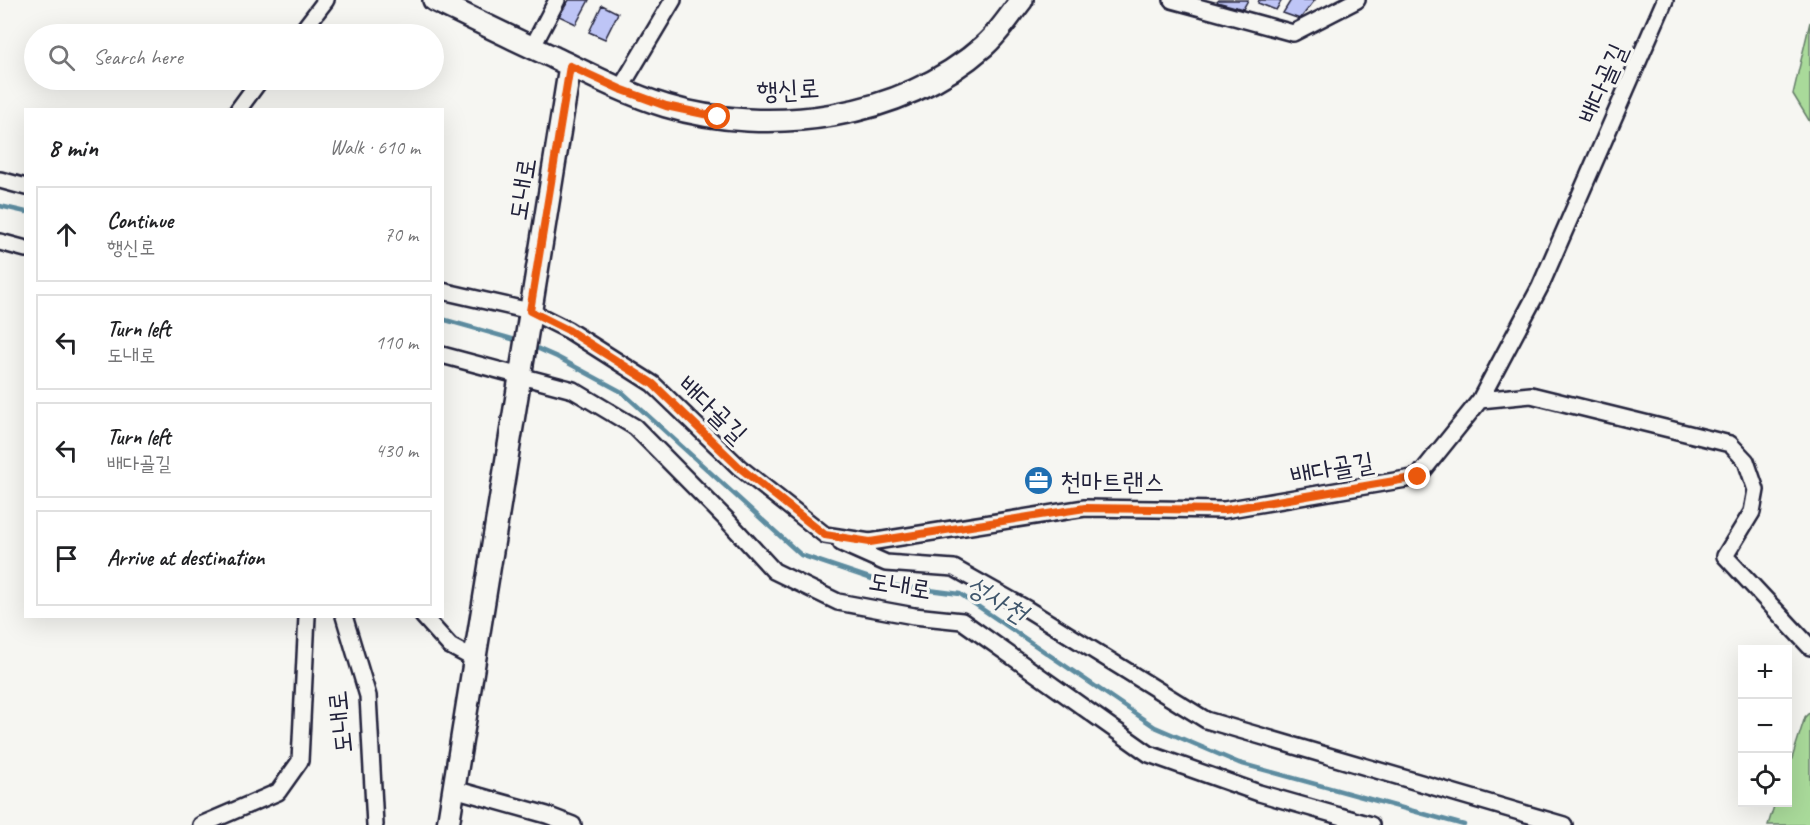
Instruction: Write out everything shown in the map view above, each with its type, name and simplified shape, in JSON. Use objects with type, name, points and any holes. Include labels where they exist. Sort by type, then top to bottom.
[{"type":"street","points":[[308,24],[326,0]]},
{"type":"street","name":"행신로","points":[[434,0],[620,89],[666,106],[718,117],[762,120],[804,119],[852,111],[909,94],[939,78],[985,45],[1022,0]]},
{"type":"street","points":[[532,48],[557,0]]},
{"type":"street","points":[[620,89],[673,0]]},
{"type":"street","points":[[1172,0],[1293,33],[1346,2]]},
{"type":"street","name":"배다골길","points":[[825,535],[870,542],[1085,508],[1224,510],[1418,477],[1480,400],[1539,287],[1665,0]]},
{"type":"street","name":"도내로","points":[[521,369],[570,66]]},
{"type":"street","points":[[239,108],[253,90]]},
{"type":"street","points":[[0,180],[24,186]]},
{"type":"street","points":[[0,242],[24,248]]},
{"type":"street","name":"배다골길","points":[[444,292],[529,316],[568,330],[653,384],[739,467],[825,535],[886,563],[954,568],[1027,609],[1206,720],[1564,825]]},
{"type":"street","name":"도내로","points":[[444,355],[521,369],[573,390],[634,427],[727,520],[774,572],[838,602],[914,616],[962,621],[1149,754],[1258,793],[1371,825]]},
{"type":"street","points":[[448,825],[521,369]]},
{"type":"street","points":[[1480,400],[1531,395],[1730,444],[1746,461],[1756,490],[1752,512],[1725,556],[1810,646]]},
{"type":"street","points":[[201,825],[278,792],[300,762],[307,618]]},
{"type":"street","name":"도내로","points":[[345,618],[368,696],[375,825]]},
{"type":"street","points":[[425,618],[450,645],[474,659]]},
{"type":"street","points":[[454,789],[547,814],[573,825]]},
{"type":"green space","points":[[1810,22],[1810,122],[1793,94]]},
{"type":"green space","points":[[1810,712],[1810,825],[1768,825],[1774,807],[1792,807],[1792,758],[1805,717]]},
{"type":"building","points":[[569,0],[589,0],[576,24],[559,16]]},
{"type":"building","points":[[1219,0],[1248,0],[1243,9],[1217,2]]},
{"type":"building","points":[[1259,0],[1282,0],[1276,10],[1258,3]]},
{"type":"building","points":[[1291,0],[1315,0],[1300,19],[1283,13]]},
{"type":"building","points":[[602,5],[618,13],[605,39],[589,32]]},
{"type":"waterway","name":"성사천","points":[[0,206],[24,212]]},
{"type":"waterway","name":"성사천","points":[[444,320],[519,341]]},
{"type":"waterway","name":"성사천","points":[[532,346],[622,392],[801,555],[890,585],[960,594],[1155,727],[1239,763],[1464,825]]},
{"type":"place","name":"천마트랜스","points":[[1039,481]]},
{"type":"route","points":[[718,117],[666,106],[620,89],[570,66],[530,311],[568,330],[653,384],[739,467],[825,535],[870,542],[1085,508],[1224,510],[1418,477]]}]
